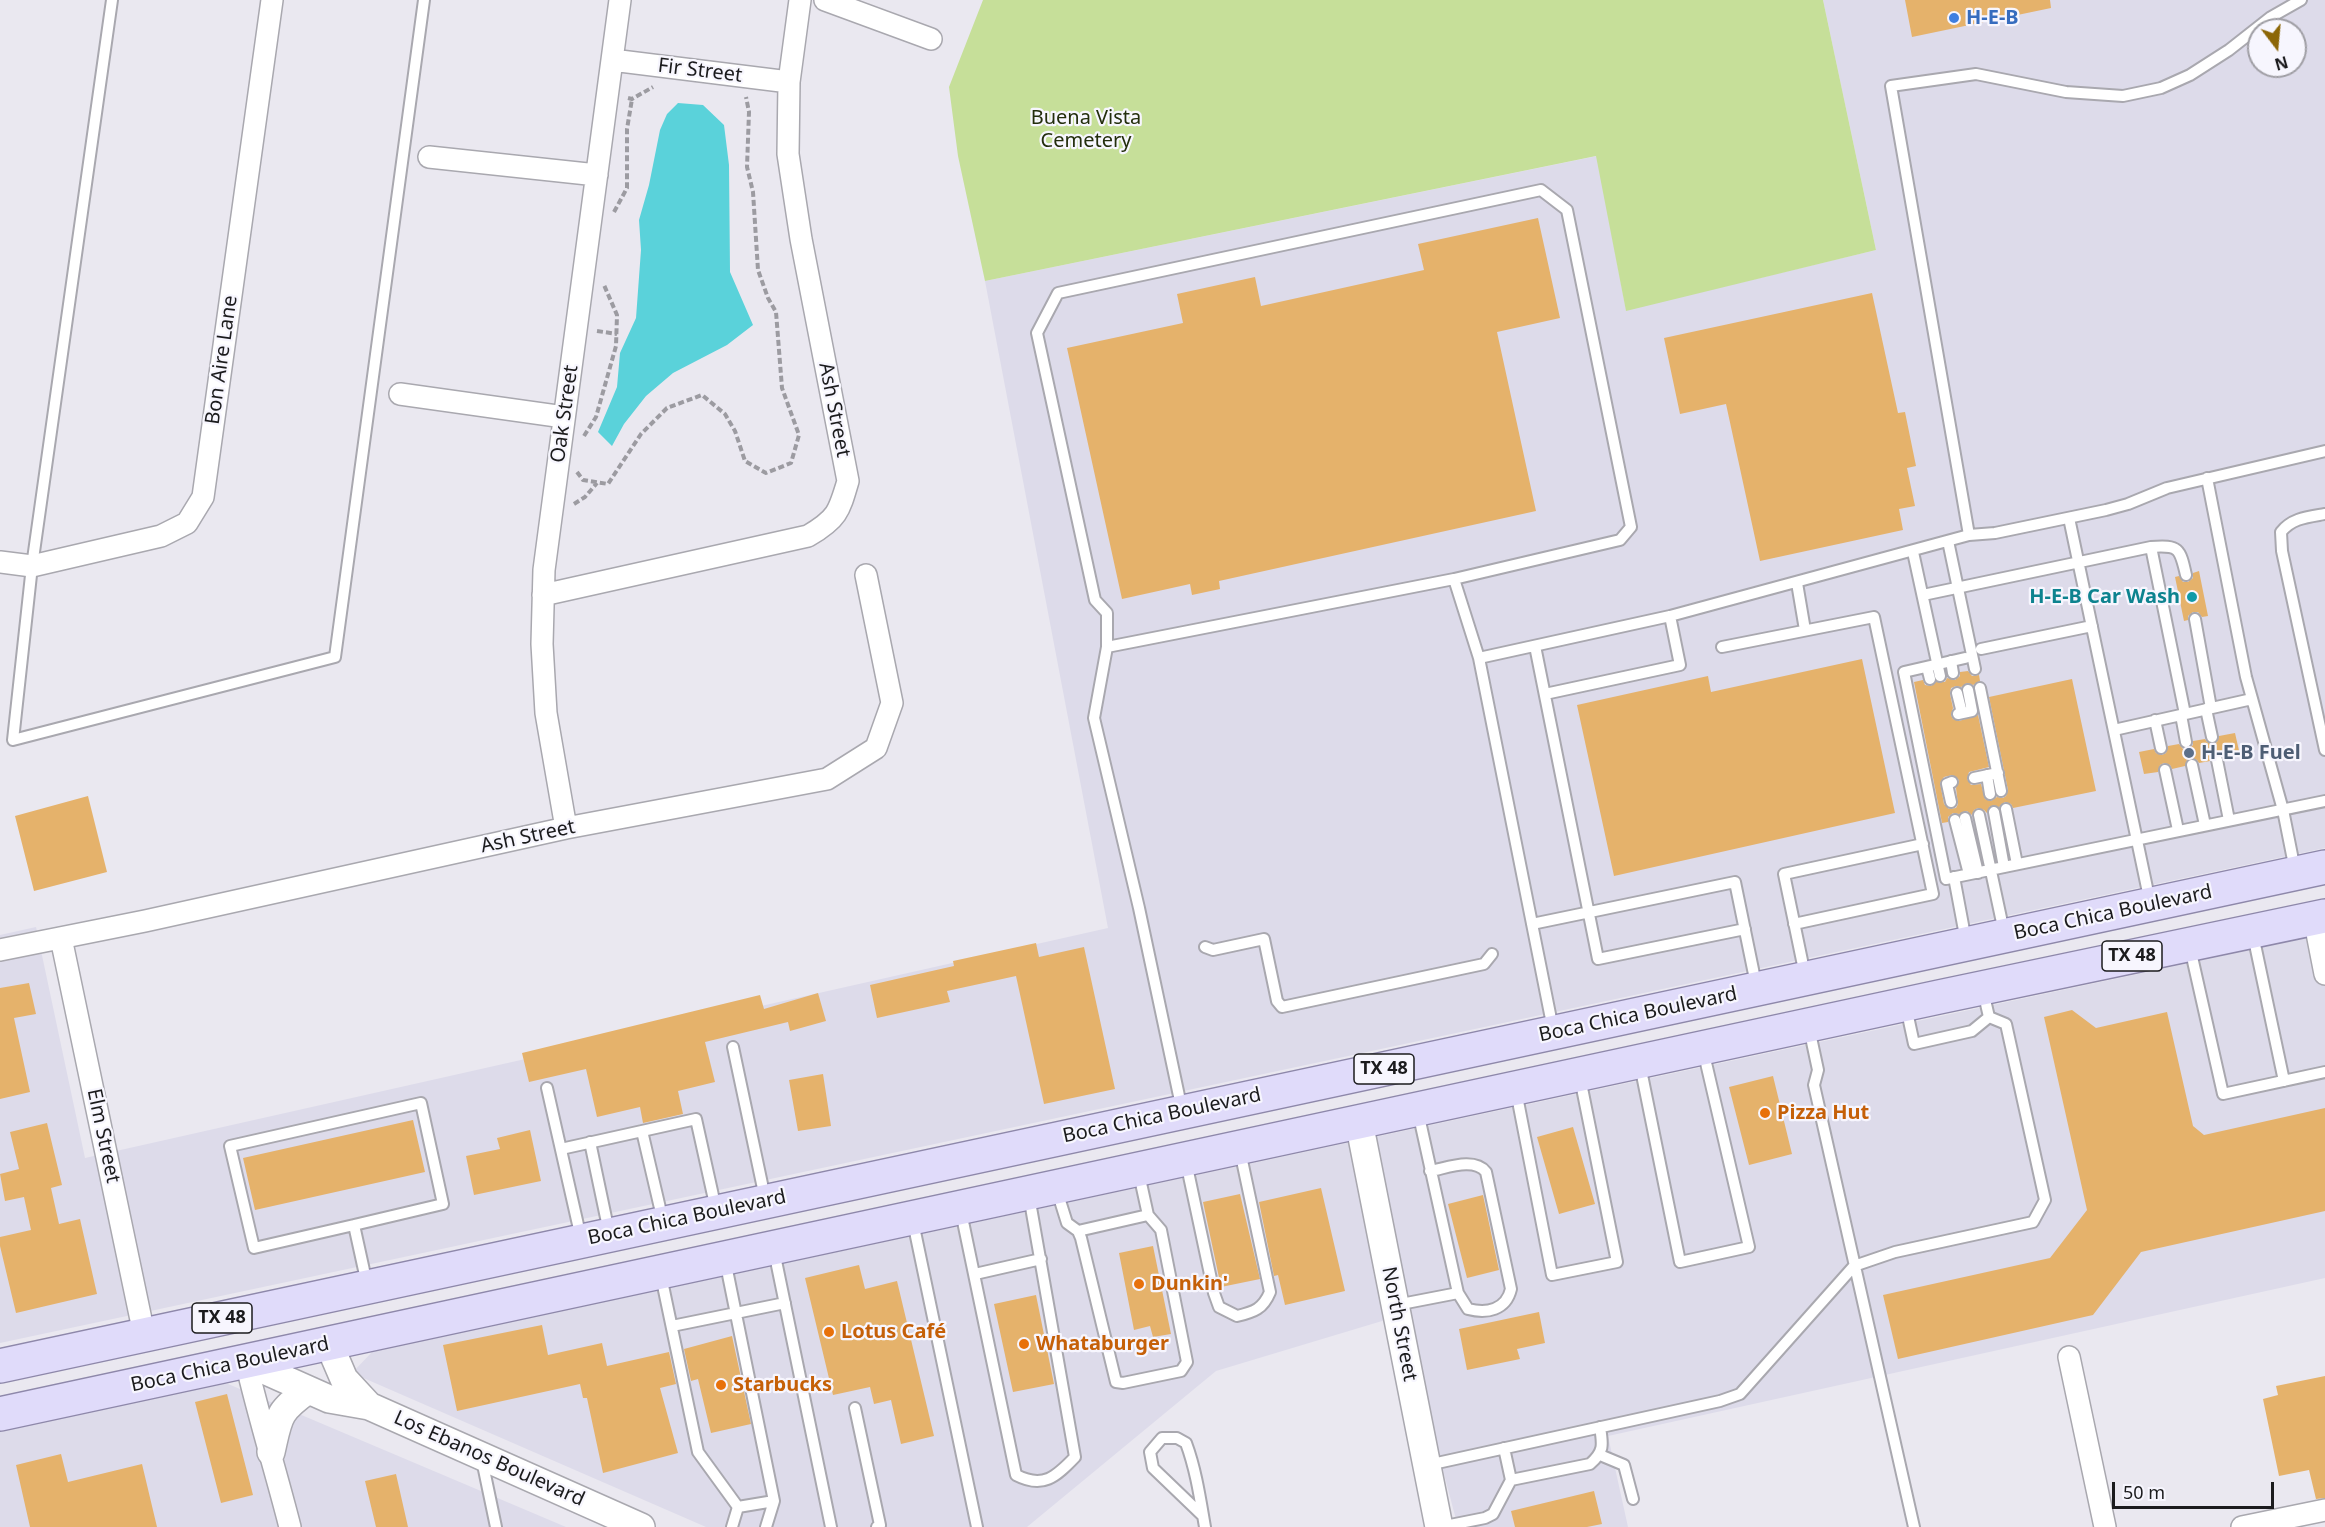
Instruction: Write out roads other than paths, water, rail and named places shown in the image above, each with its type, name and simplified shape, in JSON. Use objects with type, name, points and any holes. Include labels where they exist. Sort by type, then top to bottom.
[{"type":"main road","name":"Boca Chica Boulevard","points":[[0,1366],[2310,870]]},
{"type":"main road","name":"Boca Chica Boulevard","points":[[0,1414],[1905,1004],[1986,1002],[2189,944],[2319,917]]},
{"type":"main road","points":[[1359,1122],[1360,1109],[1371,1098],[1387,1090],[1660,1032],[1686,1004]]},
{"type":"main road","points":[[976,1205],[1008,1178],[1310,1113],[1321,1106],[1327,1095],[1324,1082]]},
{"type":"street","name":"Bon Aire Lane","points":[[0,562],[32,566],[161,536],[187,523],[203,496],[272,0]]},
{"type":"street","name":"Oak Street","points":[[566,828],[546,713],[542,644],[544,570],[620,0]]},
{"type":"street","name":"Ash Street","points":[[543,595],[808,536],[827,525],[839,510],[848,481],[801,239],[788,154],[789,82],[800,0]]},
{"type":"street","points":[[825,0],[931,39]]},
{"type":"street","name":"Fir Street","points":[[612,60],[789,82]]},
{"type":"street","points":[[429,157],[597,175]]},
{"type":"street","points":[[400,394],[564,417]]},
{"type":"street","name":"Ash Street","points":[[0,950],[566,828],[827,779],[876,748],[892,703],[866,575]]},
{"type":"street","points":[[2319,917],[2325,974]]},
{"type":"street","name":"Elm Street","points":[[61,938],[144,1334]]},
{"type":"street","name":"North Street","points":[[1359,1122],[1440,1527]]},
{"type":"street","name":"Los Ebanos Boulevard","points":[[329,1344],[344,1379],[369,1406]]},
{"type":"street","points":[[2069,1357],[2105,1527]]},
{"type":"street","points":[[246,1362],[259,1418],[272,1452],[290,1527]]},
{"type":"street","name":"Los Ebanos Boulevard","points":[[246,1362],[329,1399],[369,1406],[641,1527]]},
{"type":"street","points":[[272,1452],[278,1418],[290,1402],[308,1390]]},
{"type":"street","points":[[2242,1527],[2277,1523],[2325,1510]]},
{"type":"lane","points":[[112,0],[32,566],[13,740],[335,657],[424,0]]},
{"type":"lane","points":[[1969,535],[1891,86],[1976,74],[2066,92],[2123,96],[2161,88],[2190,75],[2229,50],[2271,17],[2301,0]]},
{"type":"lane","points":[[1107,647],[1454,579],[1620,540],[1631,527],[1567,210],[1541,190],[1058,293],[1037,333],[1095,600],[1107,613],[1107,647],[1094,718],[1139,908],[1183,1112]]},
{"type":"lane","points":[[1479,658],[1670,616],[1969,535],[1995,533],[2128,504],[2167,488],[2325,451]]},
{"type":"lane","points":[[2208,478],[2252,699],[2283,810],[2310,870]]},
{"type":"lane","points":[[2325,514],[2295,520],[2287,524],[2281,532],[2282,551],[2325,750]]},
{"type":"lane","points":[[2069,518],[2150,905]]},
{"type":"lane","points":[[1948,541],[1958,588],[1964,671],[1959,659],[1904,672],[1946,879],[2325,801]]},
{"type":"lane","points":[[1923,595],[2151,547],[2166,546],[2177,549],[2181,553],[2186,574]]},
{"type":"lane","points":[[2151,547],[2183,714],[2186,742]]},
{"type":"lane","points":[[1913,552],[1923,595],[1932,665],[1929,679],[1915,669]]},
{"type":"lane","points":[[1454,579],[1479,658],[1554,1033]]},
{"type":"lane","points":[[1797,583],[1805,630]]},
{"type":"lane","points":[[1545,694],[1680,665],[1670,616]]},
{"type":"lane","points":[[1722,647],[1874,617],[1933,894],[1794,924]]},
{"type":"lane","points":[[2194,619],[2212,737]]},
{"type":"lane","points":[[1982,649],[2092,626]]},
{"type":"lane","points":[[1535,646],[1598,959],[1745,929]]},
{"type":"lane","points":[[1980,688],[1998,773],[1996,793],[1987,775]]},
{"type":"lane","points":[[1960,714],[1963,692]]},
{"type":"lane","points":[[2114,730],[2252,699]]},
{"type":"lane","points":[[2155,720],[2161,748]]},
{"type":"lane","points":[[2217,760],[2229,820]]},
{"type":"lane","points":[[2192,765],[2205,825]]},
{"type":"lane","points":[[2165,770],[2178,830]]},
{"type":"lane","points":[[1974,778],[1998,773]]},
{"type":"lane","points":[[1951,802],[1947,784],[1952,782]]},
{"type":"lane","points":[[2006,809],[2017,864]]},
{"type":"lane","points":[[1994,812],[2004,867]]},
{"type":"lane","points":[[1979,815],[2004,936]]},
{"type":"lane","points":[[1960,819],[1973,873]]},
{"type":"lane","points":[[1806,978],[1784,874],[1923,844]]},
{"type":"lane","points":[[1954,877],[1966,944]]},
{"type":"lane","points":[[1532,924],[1735,882],[1757,989]]},
{"type":"lane","points":[[2252,931],[2284,1081]]},
{"type":"lane","points":[[1205,946],[1213,950],[1264,939],[1277,1001],[1282,1006],[1484,964],[1492,954]]},
{"type":"lane","points":[[2189,944],[2223,1094],[2325,1072]]},
{"type":"lane","points":[[1427,1465],[1720,1401],[1740,1394],[1854,1266],[1895,1252],[2033,1222],[2045,1200],[2006,1024],[1986,1002]]},
{"type":"lane","points":[[1808,1025],[1818,1070],[1814,1085],[1914,1527]]},
{"type":"lane","points":[[733,1047],[766,1201]]},
{"type":"lane","points":[[1639,1062],[1680,1262],[1738,1250],[1749,1247],[1702,1048]]},
{"type":"lane","points":[[1516,1088],[1552,1275],[1617,1262],[1579,1074]]},
{"type":"lane","points":[[547,1089],[561,1149],[596,1238]]},
{"type":"lane","points":[[421,1103],[443,1204],[354,1225],[254,1248],[230,1146],[421,1103]]},
{"type":"lane","points":[[1417,1110],[1430,1171],[1458,1293],[1468,1309],[1477,1311],[1497,1308],[1509,1299],[1511,1289],[1486,1172],[1481,1166],[1474,1164],[1430,1171]]},
{"type":"lane","points":[[561,1149],[696,1119],[716,1212]]},
{"type":"lane","points":[[642,1131],[663,1223]]},
{"type":"lane","points":[[590,1142],[596,1238]]},
{"type":"lane","points":[[1186,1159],[1214,1293],[1219,1307],[1237,1316],[1256,1312],[1266,1302],[1270,1292],[1240,1148]]},
{"type":"lane","points":[[1042,1191],[1067,1223],[1078,1232],[1116,1382],[1122,1383],[1181,1371],[1187,1362],[1161,1230],[1148,1215],[1139,1170]]},
{"type":"lane","points":[[976,1205],[975,1274],[1016,1475],[1028,1481],[1046,1481],[1063,1469],[1074,1457],[1041,1259],[1042,1191]]},
{"type":"lane","points":[[1078,1232],[1148,1215]]},
{"type":"lane","points":[[912,1219],[977,1527]]},
{"type":"lane","points":[[354,1225],[367,1287]]},
{"type":"lane","points":[[774,1249],[831,1527]]},
{"type":"lane","points":[[725,1259],[774,1501],[766,1527]]},
{"type":"lane","points":[[975,1274],[1041,1259]]},
{"type":"lane","points":[[661,1273],[698,1452],[738,1507]]},
{"type":"lane","points":[[1395,1305],[1458,1293]]},
{"type":"lane","points":[[672,1326],[785,1303]]},
{"type":"lane","points":[[855,1408],[880,1525],[877,1527]]},
{"type":"lane","points":[[1511,1480],[1590,1464],[1600,1455],[1603,1447],[1600,1427]]},
{"type":"lane","points":[[1162,1438],[1177,1438],[1186,1443],[1194,1465],[1204,1521],[1153,1468],[1150,1452],[1162,1438]]},
{"type":"lane","points":[[1440,1527],[1485,1518],[1492,1514],[1511,1480],[1504,1448]]},
{"type":"lane","points":[[481,1455],[496,1527]]},
{"type":"lane","points":[[1600,1455],[1624,1464],[1633,1499]]},
{"type":"lane","points":[[738,1507],[774,1501]]},
{"type":"lane","points":[[732,1527],[738,1507]]},
{"type":"water","points":[[678,103],[703,105],[724,125],[729,165],[730,272],[753,325],[727,345],[673,373],[646,396],[624,424],[612,446],[598,432],[617,387],[620,353],[636,318],[641,250],[639,220],[660,130],[667,114]]},
{"type":"place","name":"H-E-B","points":[[1954,18]]},
{"type":"place","name":"H-E-B Car Wash","points":[[2192,597]]},
{"type":"place","name":"H-E-B Fuel","points":[[2189,753]]},
{"type":"place","name":"Pizza Hut","points":[[1765,1113]]},
{"type":"place","name":"Dunkin'","points":[[1139,1284]]},
{"type":"place","name":"Lotus Café","points":[[829,1332]]},
{"type":"place","name":"Whataburger","points":[[1024,1344]]},
{"type":"place","name":"Starbucks","points":[[721,1385]]},
{"type":"park label","name":"Buena Vista Cemetery","points":[[1086,130]]}]
